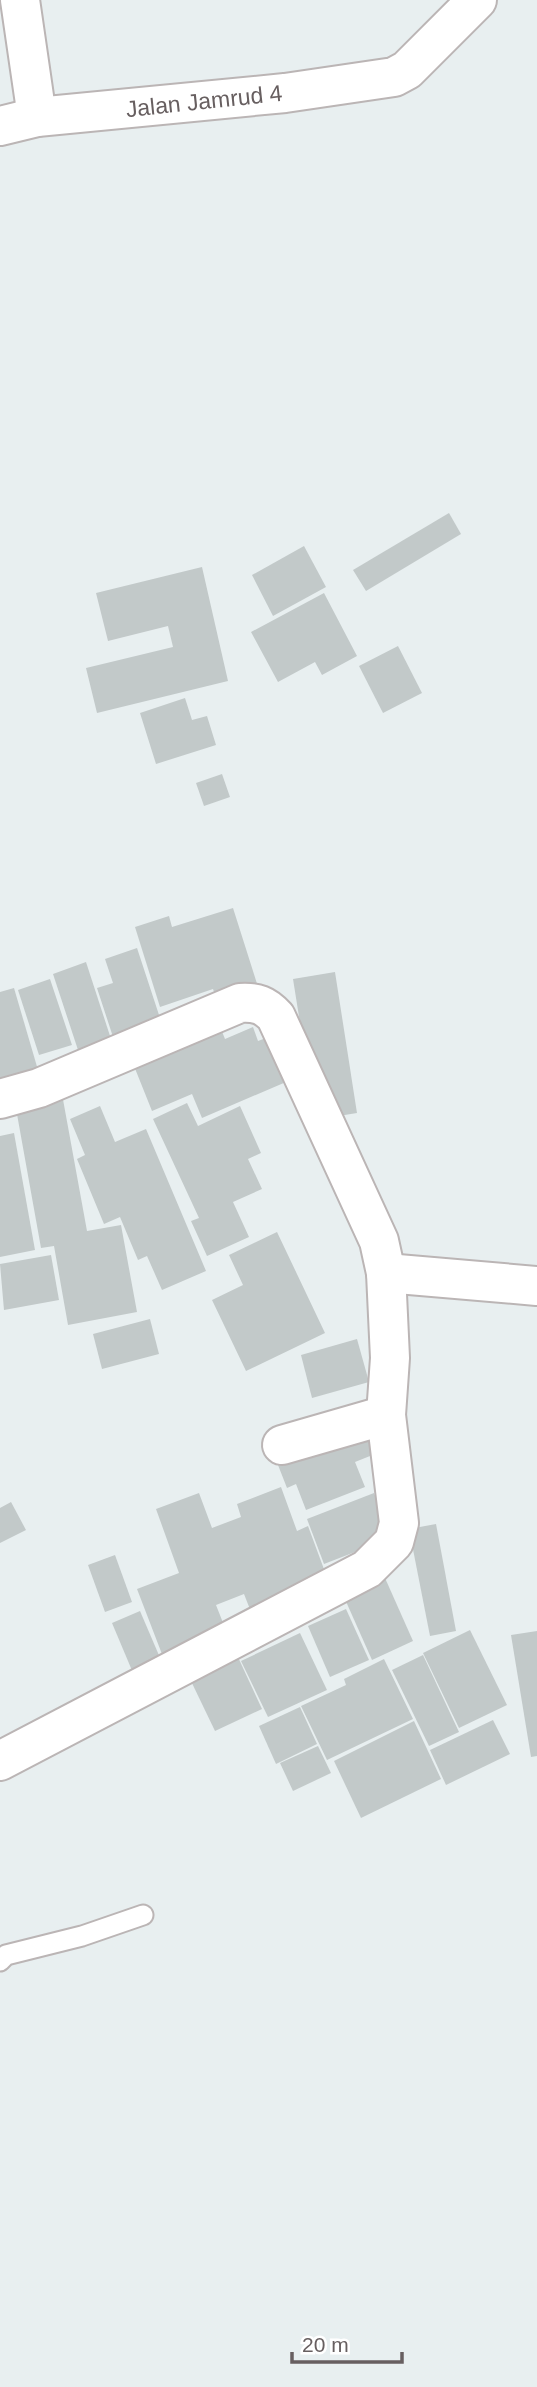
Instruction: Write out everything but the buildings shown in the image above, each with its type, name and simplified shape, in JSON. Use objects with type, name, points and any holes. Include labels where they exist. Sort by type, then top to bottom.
[{"type":"street","points":[[20,0],[37,117]]},
{"type":"street","name":"Jalan Jamrud 4","points":[[0,126],[37,117],[285,93],[394,77],[407,70],[477,0]]},
{"type":"street","points":[[0,1099],[39,1088],[240,1003],[255,1002],[267,1007],[276,1017],[379,1241],[386,1273],[390,1358],[386,1415],[399,1524],[394,1542],[383,1557],[367,1569],[0,1761]]},
{"type":"street","points":[[386,1273],[537,1286]]},
{"type":"street","points":[[282,1444],[386,1415]]},
{"type":"lane","points":[[0,1961],[6,1955],[82,1936],[143,1915]]}]
